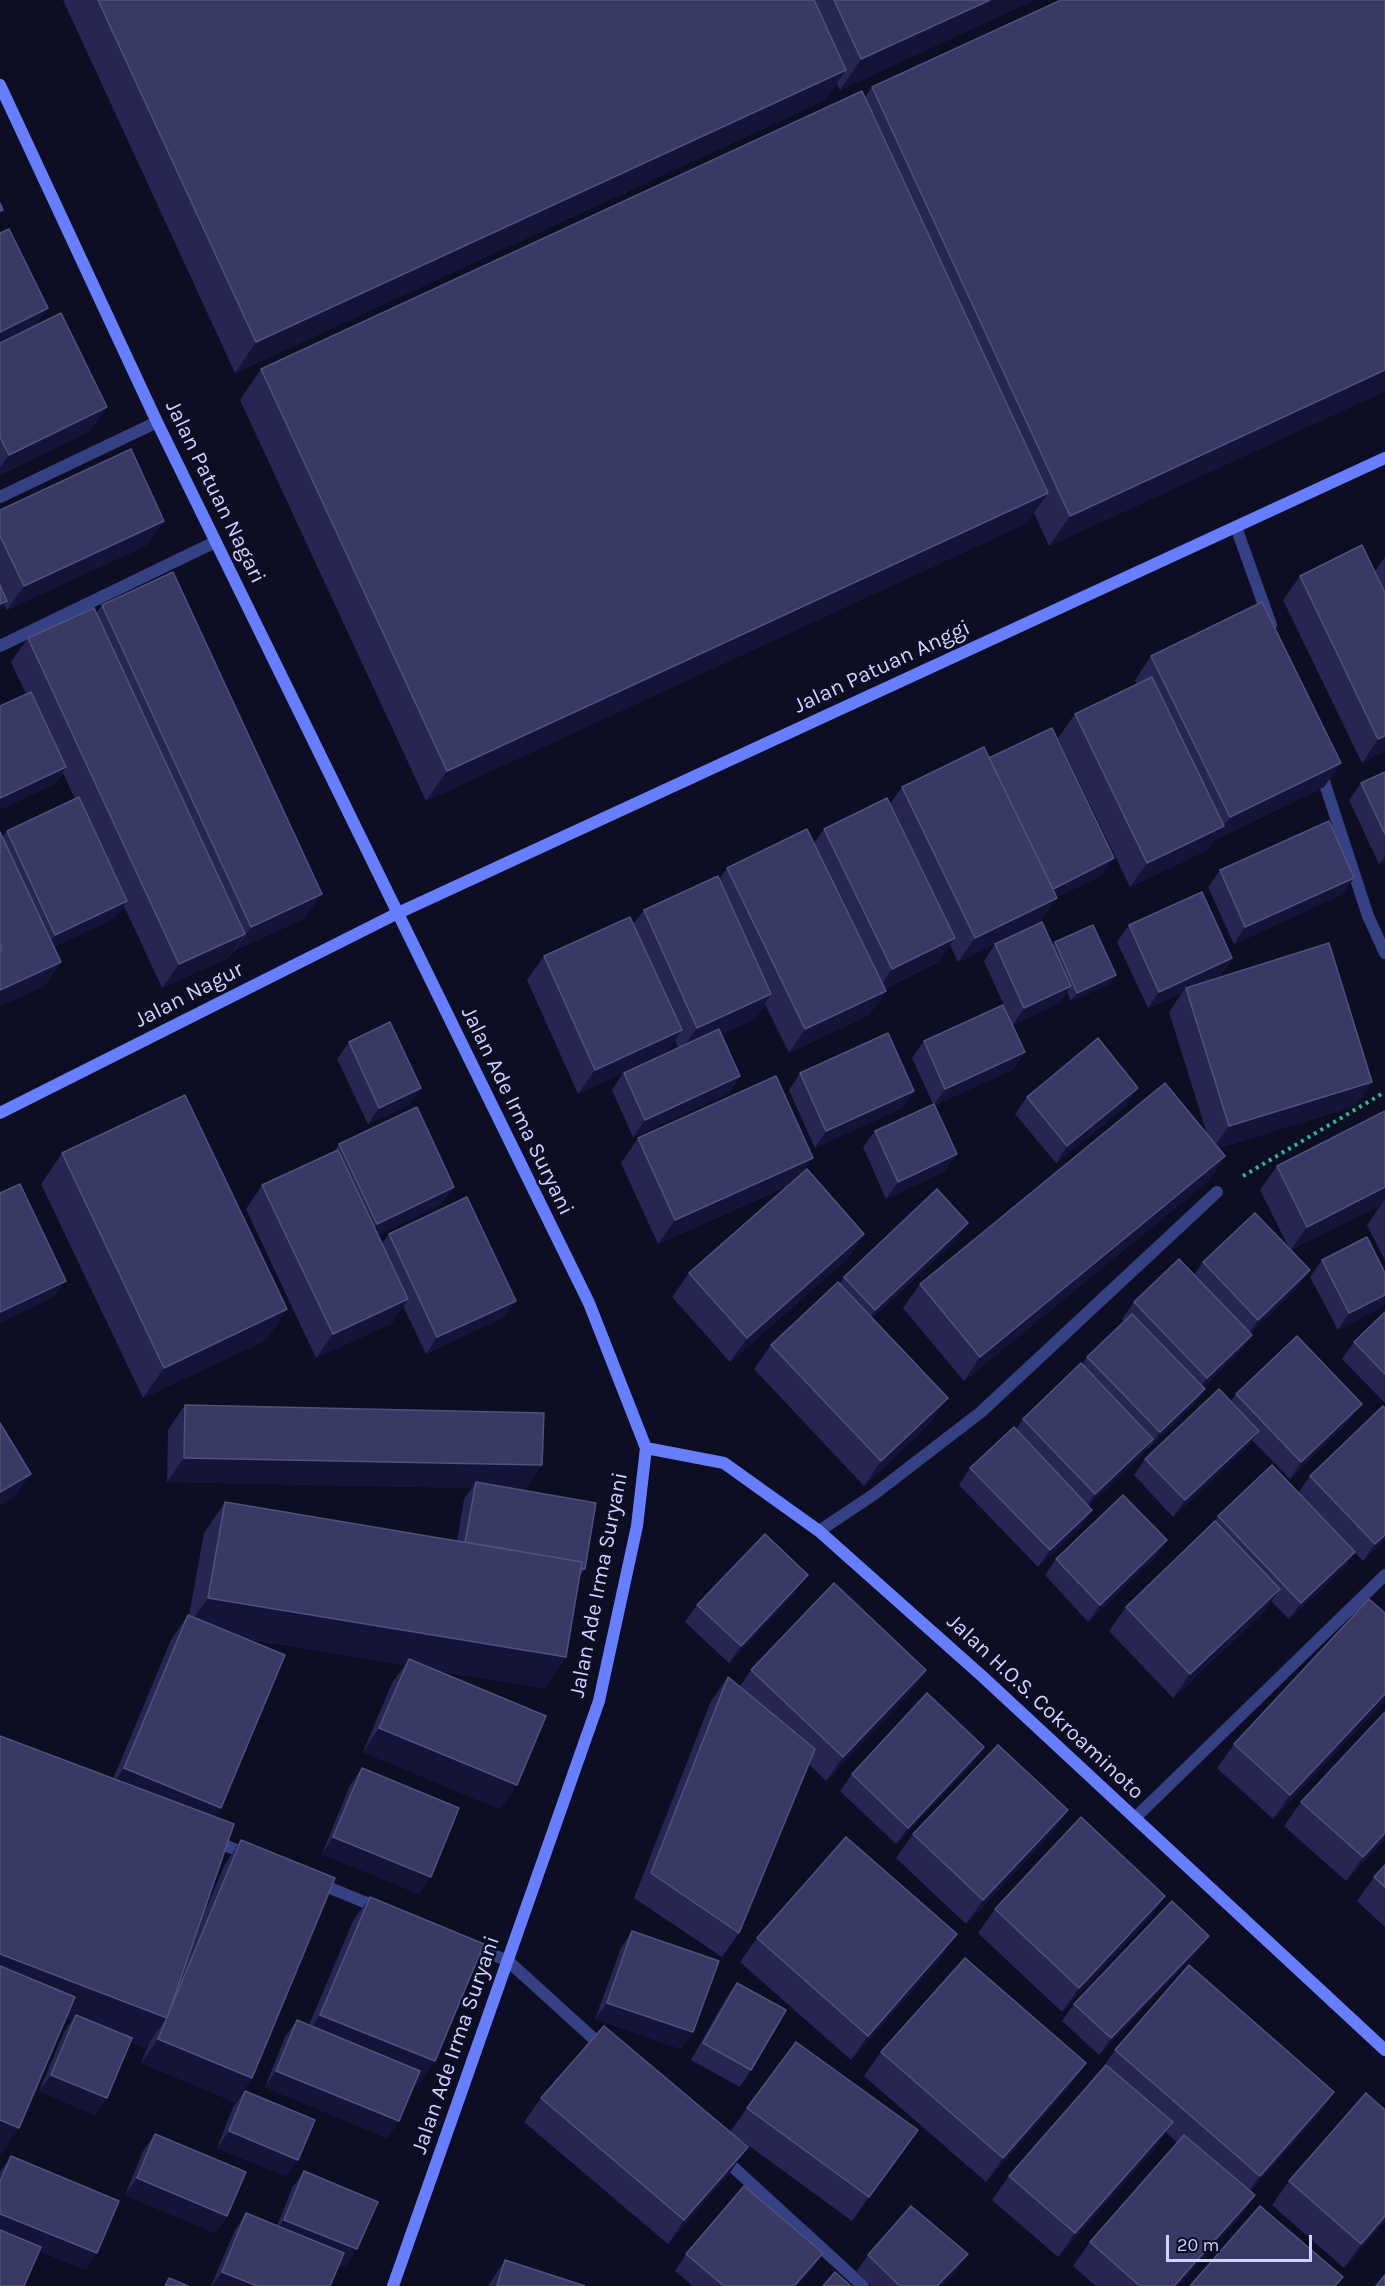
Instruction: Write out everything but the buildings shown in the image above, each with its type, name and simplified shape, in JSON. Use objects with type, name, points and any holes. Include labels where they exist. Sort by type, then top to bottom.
[{"type":"street","name":"Jalan Patuan Nagari","points":[[0,85],[157,422],[396,914]]},
{"type":"street","points":[[0,497],[157,422]]},
{"type":"street","name":"Jalan Patuan Anggi","points":[[396,914],[1385,458]]},
{"type":"street","points":[[1236,527],[1275,637]]},
{"type":"street","points":[[0,646],[215,542]]},
{"type":"street","points":[[1317,759],[1368,916],[1385,954]]},
{"type":"street","name":"Jalan Nagur","points":[[0,1113],[396,914]]},
{"type":"street","name":"Jalan Ade Irma Suryani","points":[[393,2286],[599,1701],[637,1526],[646,1448],[589,1302],[396,914]]},
{"type":"street","points":[[819,1530],[873,1495],[981,1412],[1217,1192]]},
{"type":"street","name":"Jalan H.O.S. Cokroaminoto","points":[[646,1448],[724,1463],[819,1530],[983,1677],[1385,2050]]},
{"type":"street","points":[[1135,1818],[1385,1575]]},
{"type":"street","points":[[199,1834],[265,1861]]},
{"type":"street","points":[[309,1879],[386,1911]]},
{"type":"street","points":[[453,1938],[508,1961],[612,2056]]},
{"type":"street","points":[[716,2151],[863,2286]]},
{"type":"path","points":[[1217,1192],[1385,1092]]}]
